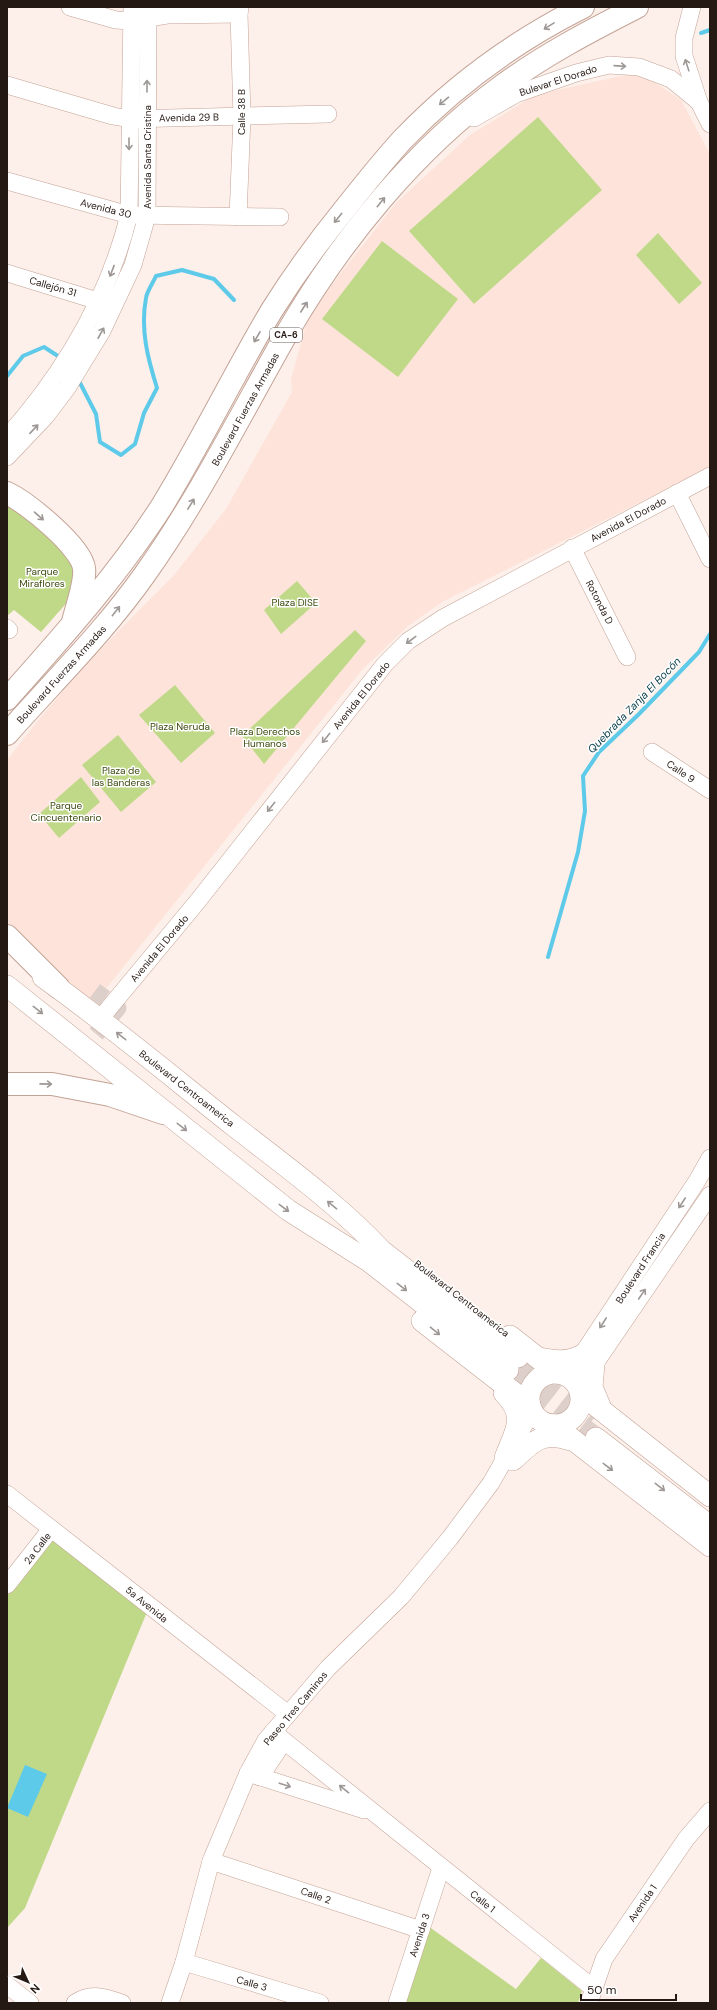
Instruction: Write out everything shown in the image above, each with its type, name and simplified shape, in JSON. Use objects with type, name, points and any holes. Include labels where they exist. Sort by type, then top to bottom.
[{"type":"highway","name":"CA-6","points":[[7,698],[72,626],[121,566],[163,504],[292,278],[372,175],[403,139],[435,108],[500,56],[562,18],[583,7]]},
{"type":"highway","name":"Boulevard Fuerzas Armadas","points":[[7,734],[110,618],[144,576],[201,488],[288,332],[335,259],[390,191],[442,135],[501,87],[587,32],[637,7]]},
{"type":"highway","points":[[7,493],[23,502],[60,534],[73,547],[81,559],[84,567],[84,577],[72,626]]},
{"type":"highway","points":[[7,936],[58,987]]},
{"type":"highway","points":[[7,1084],[52,1084],[110,1095],[164,1113]]},
{"type":"main road","name":"Boulevard Centroamerica","points":[[7,951],[100,1019],[362,1230],[382,1251],[521,1361]]},
{"type":"main road","name":"Boulevard Centroamerica","points":[[7,986],[164,1113],[288,1210],[521,1361],[571,1382],[596,1429],[710,1546]]},
{"type":"main road","name":"Boulevard Centroamerica","points":[[347,1248],[359,1270],[531,1408],[538,1420],[551,1425],[596,1429],[710,1496]]},
{"type":"main road","points":[[509,1459],[531,1444],[548,1436],[559,1437],[596,1429],[588,1359],[562,1361],[521,1361]]},
{"type":"main road","points":[[476,1364],[508,1396],[518,1412],[518,1423],[509,1459]]},
{"type":"main road","points":[[531,1408],[531,1389],[542,1377],[571,1382],[582,1402],[575,1417],[562,1425],[551,1425]]},
{"type":"main road","name":"Boulevard Centroamerica","points":[[596,1429],[710,1507]]},
{"type":"main road","name":"Boulevard Centroamerica","points":[[596,1429],[710,1526]]},
{"type":"street","points":[[70,7],[116,20],[139,13],[167,15],[240,10]]},
{"type":"street","name":"Bulevar El Dorado","points":[[692,7],[684,38],[684,56],[699,102],[710,124]]},
{"type":"street","name":"Calle 38 B","points":[[238,217],[242,117],[240,10]]},
{"type":"street","name":"Avenida Santa Cristina","points":[[9,447],[45,417],[67,388],[102,331],[133,265],[147,216],[147,118],[139,13]]},
{"type":"street","name":"Avenida Santa Cristina","points":[[9,447],[28,413],[58,372],[82,335],[113,269],[129,215],[130,118],[139,13]]},
{"type":"street","name":"Bulevar El Dorado","points":[[442,135],[516,94],[576,73],[609,65],[639,67],[671,79],[699,102]]},
{"type":"street","name":"Avenida 29 B","points":[[7,85],[113,116],[130,118],[242,117],[328,114]]},
{"type":"street","name":"Avenida 30","points":[[7,181],[129,215],[280,217]]},
{"type":"street","name":"Callejón 31","points":[[7,273],[98,301]]},
{"type":"street","name":"Avenida El Dorado","points":[[100,1019],[197,902],[385,664],[408,641],[443,618],[572,548],[710,476]]},
{"type":"street","points":[[678,493],[710,559]]},
{"type":"street","name":"Rotonda D","points":[[572,548],[627,657]]},
{"type":"street","name":"Calle 9","points":[[652,752],[710,790]]},
{"type":"street","name":"Boulevard Francia","points":[[588,1359],[710,1158]]},
{"type":"street","points":[[697,1181],[710,1193]]},
{"type":"street","name":"Boulevard Francia","points":[[571,1382],[710,1193]]},
{"type":"street","name":"Paseo Tres Caminos","points":[[509,1459],[531,1408]]},
{"type":"street","name":"Paseo Tres Caminos","points":[[170,2003],[184,1962],[211,1861],[254,1775],[266,1740],[279,1736],[288,1714],[328,1668],[401,1596],[450,1538],[509,1459],[533,1436],[551,1425]]},
{"type":"street","name":"5a Avenida","points":[[7,1494],[288,1714]]},
{"type":"street","name":"2a Calle","points":[[7,1585],[51,1529]]},
{"type":"street","name":"Calle 1","points":[[279,1736],[441,1868],[591,1996]]},
{"type":"street","name":"Calle 1","points":[[254,1775],[374,1813]]},
{"type":"street","name":"Avenida 1","points":[[591,1996],[604,1958],[686,1839],[710,1811]]},
{"type":"street","name":"Calle 2","points":[[211,1861],[421,1930]]},
{"type":"street","name":"Avenida 3","points":[[397,2003],[441,1868]]},
{"type":"street","name":"Calle 3","points":[[184,1962],[320,2003]]},
{"type":"street","points":[[7,1985],[30,2003]]},
{"type":"street","points":[[75,2003],[88,1996],[96,1995],[122,2003]]},
{"type":"shaded area","points":[[639,72],[681,100],[710,154],[710,467],[442,602],[408,626],[362,670],[108,986],[94,1000],[79,996],[11,927],[7,919],[7,760],[40,718],[92,658],[175,574],[226,509],[292,392],[291,379],[309,314],[396,203],[470,135],[535,95]]},
{"type":"green space","points":[[538,117],[602,190],[474,304],[409,231]]},
{"type":"green space","points":[[658,233],[702,283],[679,304],[636,255]]},
{"type":"green space","points":[[382,241],[458,299],[398,377],[322,319]]},
{"type":"green space","name":"Parque Miraflores","points":[[7,500],[49,532],[78,571],[70,599],[41,632],[14,610],[7,616]]},
{"type":"green space","name":"Plaza DISE","points":[[297,581],[316,603],[281,634],[264,610]]},
{"type":"green space","name":"Plaza Derechos Humanos","points":[[355,630],[366,641],[264,764],[242,736]]},
{"type":"green space","name":"Plaza Neruda","points":[[175,685],[215,733],[181,763],[139,715]]},
{"type":"green space","name":"Plaza de las Banderas","points":[[118,735],[156,782],[121,812],[82,765]]},
{"type":"green space","name":"Parque Cincuentenario","points":[[81,777],[100,802],[59,838],[39,814]]},
{"type":"green space","points":[[54,1531],[149,1607],[25,1908],[7,1928],[7,1591]]},
{"type":"green space","points":[[428,1926],[516,1989],[541,1958],[582,1991],[578,2003],[402,2003]]},
{"type":"water","points":[[25,1765],[47,1774],[28,1817],[7,1808]]},
{"type":"waterway","points":[[701,33],[710,30]]},
{"type":"waterway","points":[[78,379],[96,414],[100,442],[121,455],[135,444],[144,413],[157,388],[144,333],[144,310],[147,295],[156,276],[182,270],[214,279],[234,300]]},
{"type":"waterway","points":[[7,376],[23,356],[44,347],[61,358]]},
{"type":"waterway","name":"Quebrada Zanja El Bocón","points":[[548,957],[578,852],[585,811],[583,776],[599,752],[638,715],[699,652],[710,634]]},
{"type":"tunnel","points":[[80,1053],[118,1008],[95,991]]},
{"type":"tunnel","points":[[518,1357],[595,1417]]},
{"type":"tunnel","points":[[508,1370],[596,1438]]}]
